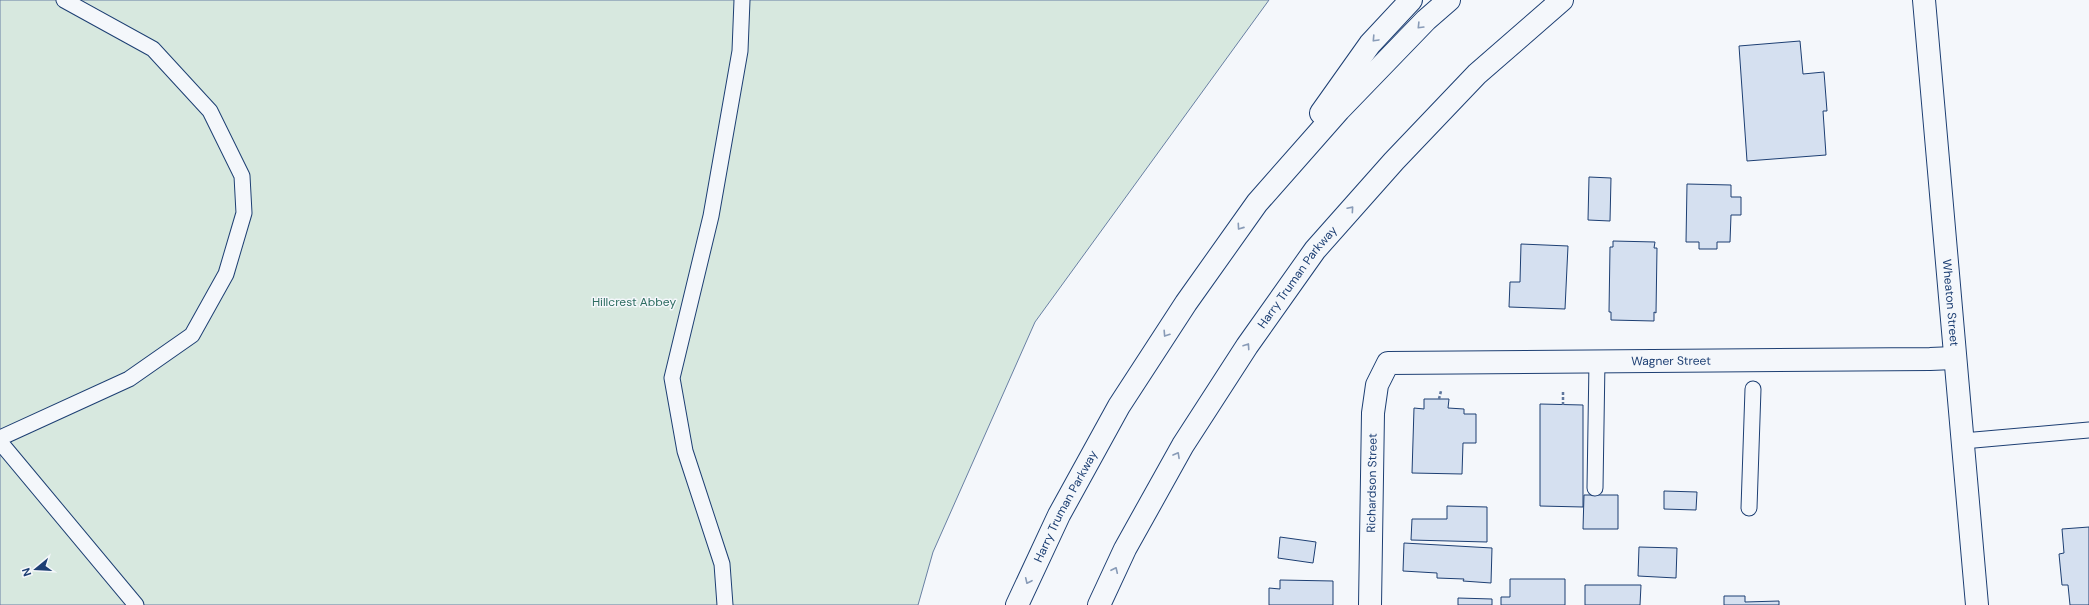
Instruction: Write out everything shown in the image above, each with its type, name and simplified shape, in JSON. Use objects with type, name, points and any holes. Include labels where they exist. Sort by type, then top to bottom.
[{"type":"main road","points":[[1257,203],[1370,44],[1411,0]]},
{"type":"main road","name":"Harry Truman Parkway","points":[[1017,605],[1059,515],[1119,406],[1186,303],[1257,203],[1339,110],[1426,20],[1449,0]]},
{"type":"main road","name":"Harry Truman Parkway","points":[[1099,605],[1125,549],[1183,445],[1247,346],[1315,250],[1394,161],[1478,74],[1562,0]]},
{"type":"main road","name":"Wheaton Street","points":[[1924,0],[1954,358],[1977,605]]},
{"type":"main road","name":"Wagner Street","points":[[1388,363],[1930,360],[1954,358]]},
{"type":"main road","name":"Richardson Street","points":[[1370,605],[1373,413],[1376,385],[1388,363]]},
{"type":"lane","points":[[0,438],[129,379],[192,335],[226,274],[244,213],[242,176],[210,111],[153,49],[64,0]]},
{"type":"lane","points":[[725,605],[722,564],[685,451],[672,378],[711,216],[740,52],[742,0]]},
{"type":"lane","points":[[1595,488],[1597,361]]},
{"type":"lane","points":[[1749,508],[1753,389]]},
{"type":"lane","points":[[1962,441],[2089,430]]},
{"type":"lane","points":[[0,442],[136,605]]},
{"type":"green space","name":"Hillcrest Abbey","points":[[0,0],[1269,0],[1035,322],[933,552],[918,605],[0,605]]},
{"type":"building","points":[[1800,41],[1803,74],[1824,72],[1827,111],[1823,111],[1826,155],[1747,161],[1739,46]]},
{"type":"building","points":[[1589,177],[1611,178],[1610,221],[1588,220]]},
{"type":"building","points":[[1687,184],[1731,185],[1731,197],[1741,197],[1741,215],[1731,215],[1730,242],[1717,242],[1717,249],[1699,249],[1699,242],[1686,242]]},
{"type":"building","points":[[1613,241],[1655,242],[1654,248],[1657,248],[1656,313],[1654,312],[1654,321],[1611,320],[1611,312],[1609,312],[1610,247],[1613,247]]},
{"type":"building","points":[[1521,244],[1568,246],[1565,309],[1509,307],[1510,282],[1520,282]]},
{"type":"building","points":[[1424,399],[1449,399],[1448,408],[1464,409],[1464,414],[1476,414],[1476,443],[1463,443],[1462,474],[1412,473],[1414,408],[1424,409]]},
{"type":"building","points":[[1540,404],[1583,405],[1583,507],[1540,506]]},
{"type":"building","points":[[1664,491],[1697,492],[1696,510],[1664,509]]},
{"type":"building","points":[[1584,495],[1618,495],[1618,529],[1583,529]]},
{"type":"building","points":[[1447,506],[1487,507],[1487,542],[1411,540],[1412,519],[1447,519]]},
{"type":"building","points":[[2089,527],[2089,605],[2070,605],[2068,585],[2062,585],[2059,554],[2064,553],[2062,529]]},
{"type":"building","points":[[1280,537],[1316,542],[1313,563],[1278,558]]},
{"type":"building","points":[[1404,543],[1492,548],[1491,583],[1463,581],[1464,579],[1437,578],[1437,573],[1403,571]]},
{"type":"building","points":[[1639,547],[1677,548],[1676,578],[1638,576]]},
{"type":"building","points":[[1510,579],[1565,579],[1565,605],[1501,605],[1501,597],[1510,597]]},
{"type":"building","points":[[1280,580],[1333,581],[1333,605],[1269,605],[1269,588],[1280,589]]},
{"type":"building","points":[[1585,585],[1641,585],[1640,605],[1585,605]]},
{"type":"building","points":[[1724,596],[1745,596],[1745,602],[1779,601],[1779,605],[1724,605]]},
{"type":"building","points":[[1458,598],[1492,599],[1492,605],[1458,605]]}]
